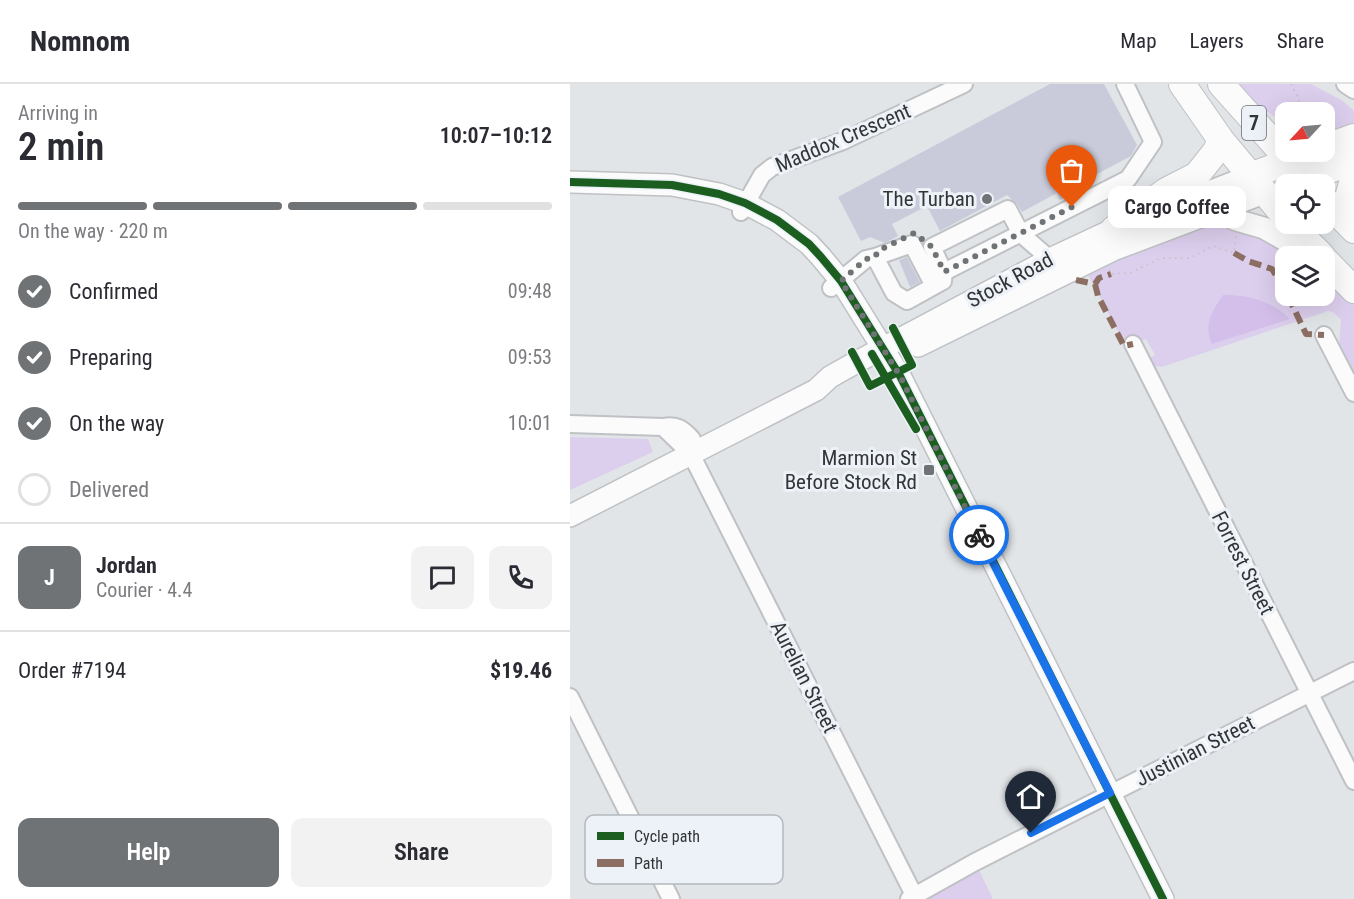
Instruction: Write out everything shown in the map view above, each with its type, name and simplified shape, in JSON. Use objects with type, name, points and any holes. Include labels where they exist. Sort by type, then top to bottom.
[{"type":"highway","name":"7","points":[[1182,84],[1221,140],[1275,175]]},
{"type":"highway","name":"7","points":[[1223,84],[1281,174]]},
{"type":"highway","points":[[1223,84],[1266,121],[1275,125]]},
{"type":"highway","points":[[1114,229],[1166,191],[1197,175],[1216,151],[1221,140]]},
{"type":"highway","name":"Stock Road","points":[[1308,174],[1354,160]]},
{"type":"highway","name":"Stock Road","points":[[1294,174],[1308,162]]},
{"type":"highway","points":[[1354,176],[1349,194],[1354,212]]},
{"type":"highway","points":[[1335,210],[1354,230]]},
{"type":"highway","points":[[1300,234],[1311,246]]},
{"type":"highway","points":[[1335,270],[1354,290]]},
{"type":"main road","points":[[570,182],[690,187],[719,194],[743,208]]},
{"type":"main road","name":"Stock Road","points":[[570,516],[816,390],[830,377],[881,357],[1114,229],[1275,184]]},
{"type":"main road","name":"Stock Road","points":[[1048,266],[1113,250],[1216,211],[1275,185]]},
{"type":"main road","points":[[570,191],[696,198],[743,208],[777,220],[802,238],[821,257],[881,357],[1105,795],[1162,899]]},
{"type":"main road","points":[[1216,211],[1236,220],[1264,228],[1297,246]]},
{"type":"main road","points":[[1105,795],[1152,899]]},
{"type":"street","name":"Maddox Crescent","points":[[743,208],[762,175],[772,168],[843,141],[963,84]]},
{"type":"street","points":[[944,272],[1024,237],[1128,178],[1153,142],[1125,84]]},
{"type":"street","points":[[1345,84],[1354,90]]},
{"type":"street","points":[[932,247],[1008,209],[1024,237],[1030,254],[1048,266]]},
{"type":"street","points":[[914,233],[932,247],[944,272],[943,281],[907,301],[894,294],[875,257],[878,251],[914,233]]},
{"type":"street","points":[[836,284],[866,259],[910,243],[934,286]]},
{"type":"street","points":[[1324,335],[1354,393]]},
{"type":"street","name":"Forrest Street","points":[[1133,344],[1354,782]]},
{"type":"street","name":"Aurelian Street","points":[[570,424],[663,427],[691,454],[914,898]]},
{"type":"street","name":"Justinian Street","points":[[914,898],[975,862],[1354,671]]},
{"type":"street","points":[[570,697],[629,815]]},
{"type":"street","points":[[664,884],[671,899]]},
{"type":"path","points":[[1291,84],[1298,102]]},
{"type":"path","points":[[1108,266],[1111,274],[1123,274],[1161,258],[1190,258],[1213,246],[1234,253],[1238,232]]},
{"type":"shaded area","points":[[1235,84],[1311,84],[1343,101],[1354,111],[1354,127],[1335,130],[1335,102],[1275,102],[1275,117],[1251,101]]},
{"type":"shaded area","points":[[1227,225],[1254,229],[1283,246],[1275,246],[1275,306],[1335,306],[1335,287],[1354,305],[1354,374],[1339,344],[1341,320],[1333,312],[1328,311],[1162,367],[1154,366],[1148,359],[1155,355],[1146,339],[1138,342],[1136,337],[1124,343],[1087,273],[1197,227]]},
{"type":"shaded area","points":[[1223,295],[1259,300],[1275,307],[1290,319],[1212,344],[1208,331],[1210,318]]},
{"type":"shaded area","points":[[570,437],[648,439],[653,452],[570,490]]},
{"type":"shaded area","points":[[975,862],[993,899],[916,899]]},
{"type":"building","points":[[1050,84],[1104,84],[1137,145],[1131,156],[1086,180],[1088,185],[1060,200],[1057,193],[1022,212],[1007,195],[940,231],[927,206],[892,224],[898,236],[885,243],[870,237],[861,241],[838,197]]},
{"type":"building","points":[[907,257],[920,282],[910,287],[899,260]]},
{"type":"marked path","points":[[1234,253],[1248,261],[1272,269],[1275,274]]},
{"type":"marked path","points":[[1076,280],[1095,284],[1099,278],[1111,274]]},
{"type":"marked path","points":[[1095,284],[1098,296],[1124,346],[1133,344]]},
{"type":"marked path","points":[[1293,306],[1306,334],[1324,335]]},
{"type":"cycle path","points":[[570,182],[672,185],[719,194],[745,203],[777,220],[809,244],[841,281],[900,376],[1163,899]]},
{"type":"cycle path","points":[[852,352],[870,386],[912,365],[893,328]]},
{"type":"cycle path","points":[[872,354],[916,429]]},
{"type":"way so far","points":[[979,535],[900,376],[874,330],[841,281],[866,259],[875,257],[878,251],[914,233],[932,247],[944,272],[1072,207]]},
{"type":"place","name":"The Turban","points":[[987,199]]},
{"type":"place","name":"Cargo Coffee","points":[[1072,207]]},
{"type":"place","name":"Marmion St Before Stock Rd","points":[[929,470]]},
{"type":"route","points":[[979,535],[1110,793],[1031,833]]}]
